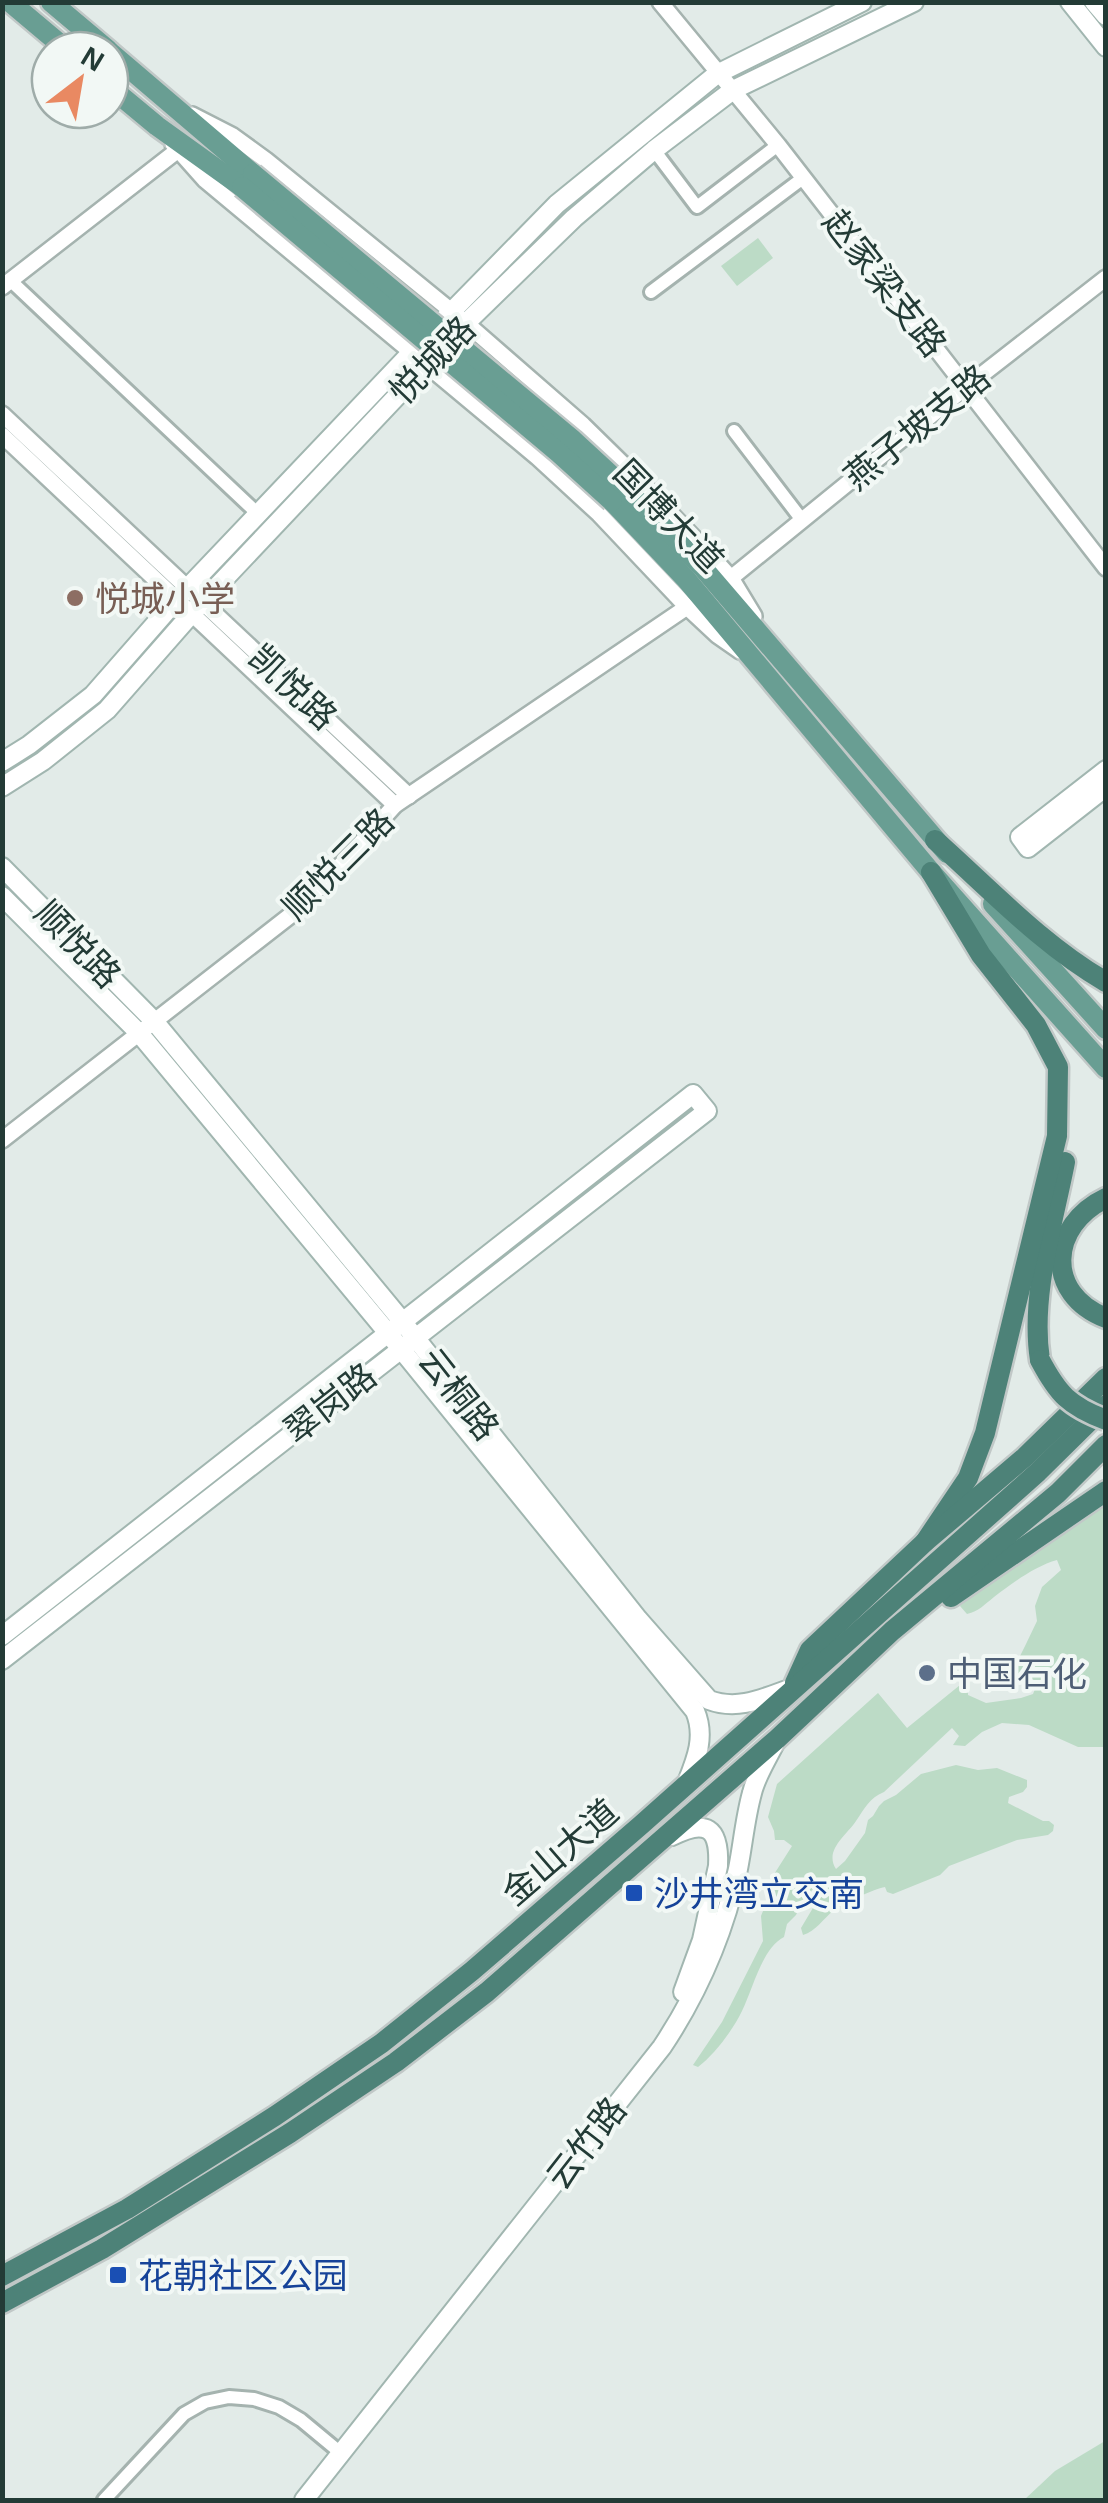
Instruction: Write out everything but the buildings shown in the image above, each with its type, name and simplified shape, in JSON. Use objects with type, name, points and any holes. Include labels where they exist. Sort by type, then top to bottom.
[{"type":"highway","points":[[936,840],[1046,939],[1106,982]]},
{"type":"highway","points":[[931,872],[981,955],[1036,1025],[1058,1067],[1068,1102],[1070,1137],[1037,1307],[1036,1334],[1040,1360],[1064,1400],[1106,1420]]},
{"type":"highway","points":[[925,1542],[968,1478],[985,1433],[1058,1136],[1058,1067]]},
{"type":"highway","points":[[1106,1198],[1079,1214],[1067,1231],[1061,1254],[1062,1275],[1074,1296],[1092,1313],[1106,1318]]},
{"type":"highway","points":[[793,1688],[810,1650],[1106,1378]]},
{"type":"highway","name":"金山大道","points":[[2,2276],[127,2209],[382,2043],[472,1971],[686,1786],[1038,1472],[1106,1405]]},
{"type":"highway","name":"金山大道","points":[[2,2303],[102,2250],[290,2133],[396,2062],[487,1992],[663,1841],[892,1630],[1058,1494],[1106,1445]]},
{"type":"highway","points":[[867,1655],[1106,1491]]},
{"type":"main road","points":[[10,2],[43,30]]},
{"type":"main road","name":"国博大道","points":[[50,2],[84,30]]},
{"type":"main road","name":"悦城路","points":[[2,786],[42,761],[106,710],[426,366],[458,317],[557,204],[717,74],[862,2]]},
{"type":"main road","name":"悦城路","points":[[2,762],[92,695],[410,353],[458,317],[654,150],[733,90],[914,2]]},
{"type":"main road","points":[[1070,2],[1106,46]]},
{"type":"main road","points":[[1094,2],[1106,16]]},
{"type":"main road","name":"国博大道","points":[[130,68],[180,109],[247,181],[544,440],[618,494],[686,579],[768,659],[1106,1029]]},
{"type":"main road","name":"国博大道","points":[[130,103],[157,126],[247,181]]},
{"type":"main road","name":"国博大道","points":[[768,659],[931,872],[1106,1068]]},
{"type":"main road","points":[[1106,770],[1024,842],[1106,787]]},
{"type":"main road","name":"顺悦路","points":[[2,867],[146,1027]]},
{"type":"main road","name":"顺悦路","points":[[2,896],[146,1027]]},
{"type":"main road","name":"云桐路","points":[[146,1027],[709,1700],[738,1705],[793,1688]]},
{"type":"main road","name":"翠岗路","points":[[2,1636],[693,1094],[707,1111],[2,1660]]},
{"type":"main road","name":"云桐路","points":[[408,1343],[695,1711],[700,1740],[686,1786]]},
{"type":"main road","name":"云竹路","points":[[290,2500],[338,2450],[683,2016],[700,1983],[738,1871],[753,1788],[777,1739]]},
{"type":"main road","name":"云竹路","points":[[304,2500],[674,2010],[702,1940],[719,1853],[713,1834],[697,1826],[663,1841]]},
{"type":"street","name":"赵家梁支路","points":[[660,2],[778,145],[1106,568]]},
{"type":"street","points":[[180,109],[233,136],[266,160],[583,425],[731,578],[768,659]]},
{"type":"street","points":[[157,126],[205,180],[599,514],[717,635],[768,659]]},
{"type":"street","points":[[654,150],[697,207],[778,145]]},
{"type":"street","points":[[178,150],[6,284],[258,514]]},
{"type":"street","points":[[651,292],[803,178]]},
{"type":"street","name":"燕子坡支路","points":[[731,578],[1106,278]]},
{"type":"street","name":"凯悦路","points":[[2,414],[402,801]]},
{"type":"street","points":[[734,431],[802,520]]},
{"type":"street","name":"凯悦路","points":[[2,435],[183,593]]},
{"type":"street","name":"顺悦三路","points":[[2,1140],[296,910],[402,801],[687,607]]},
{"type":"street","points":[[104,2500],[184,2414],[205,2402],[254,2399],[278,2406],[338,2450]]},
{"type":"green space","points":[[758,238],[773,258],[737,286],[721,266]]},
{"type":"green space","points":[[1105,1503],[1105,1747],[1078,1747],[1029,1725],[1002,1723],[965,1746],[953,1745],[959,1736],[952,1728],[868,1804],[834,1849],[833,1862],[836,1869],[845,1861],[865,1833],[868,1820],[884,1801],[921,1774],[956,1765],[978,1770],[997,1768],[1027,1780],[1023,1792],[1009,1797],[1008,1803],[1049,1821],[1054,1825],[1053,1831],[949,1866],[940,1875],[893,1894],[885,1887],[866,1894],[834,1910],[803,1935],[801,1928],[826,1886],[824,1883],[806,1894],[787,1924],[784,1937],[764,1959],[734,2026],[704,2062],[698,2067],[693,2065],[722,2022],[763,1941],[761,1916],[771,1879],[792,1846],[775,1840],[768,1817],[777,1784],[878,1693],[907,1728],[965,1681],[968,1695],[986,1703],[1033,1694],[1037,1684],[1030,1676],[1009,1683],[1001,1674],[1020,1656],[1026,1644],[1037,1621],[1035,1606],[1042,1587],[1061,1570],[1057,1560],[1040,1566],[975,1611],[967,1614],[960,1606],[968,1596]]},
{"type":"green space","points":[[1105,2441],[1105,2500],[1024,2500],[1055,2471]]},
{"type":"place","name":"悦城小学","points":[[75,598]]},
{"type":"place","name":"中国石化","points":[[927,1673]]},
{"type":"place","name":"沙井湾立交南","points":[[634,1893]]},
{"type":"place","name":"花朝社区公园","points":[[118,2275]]}]
